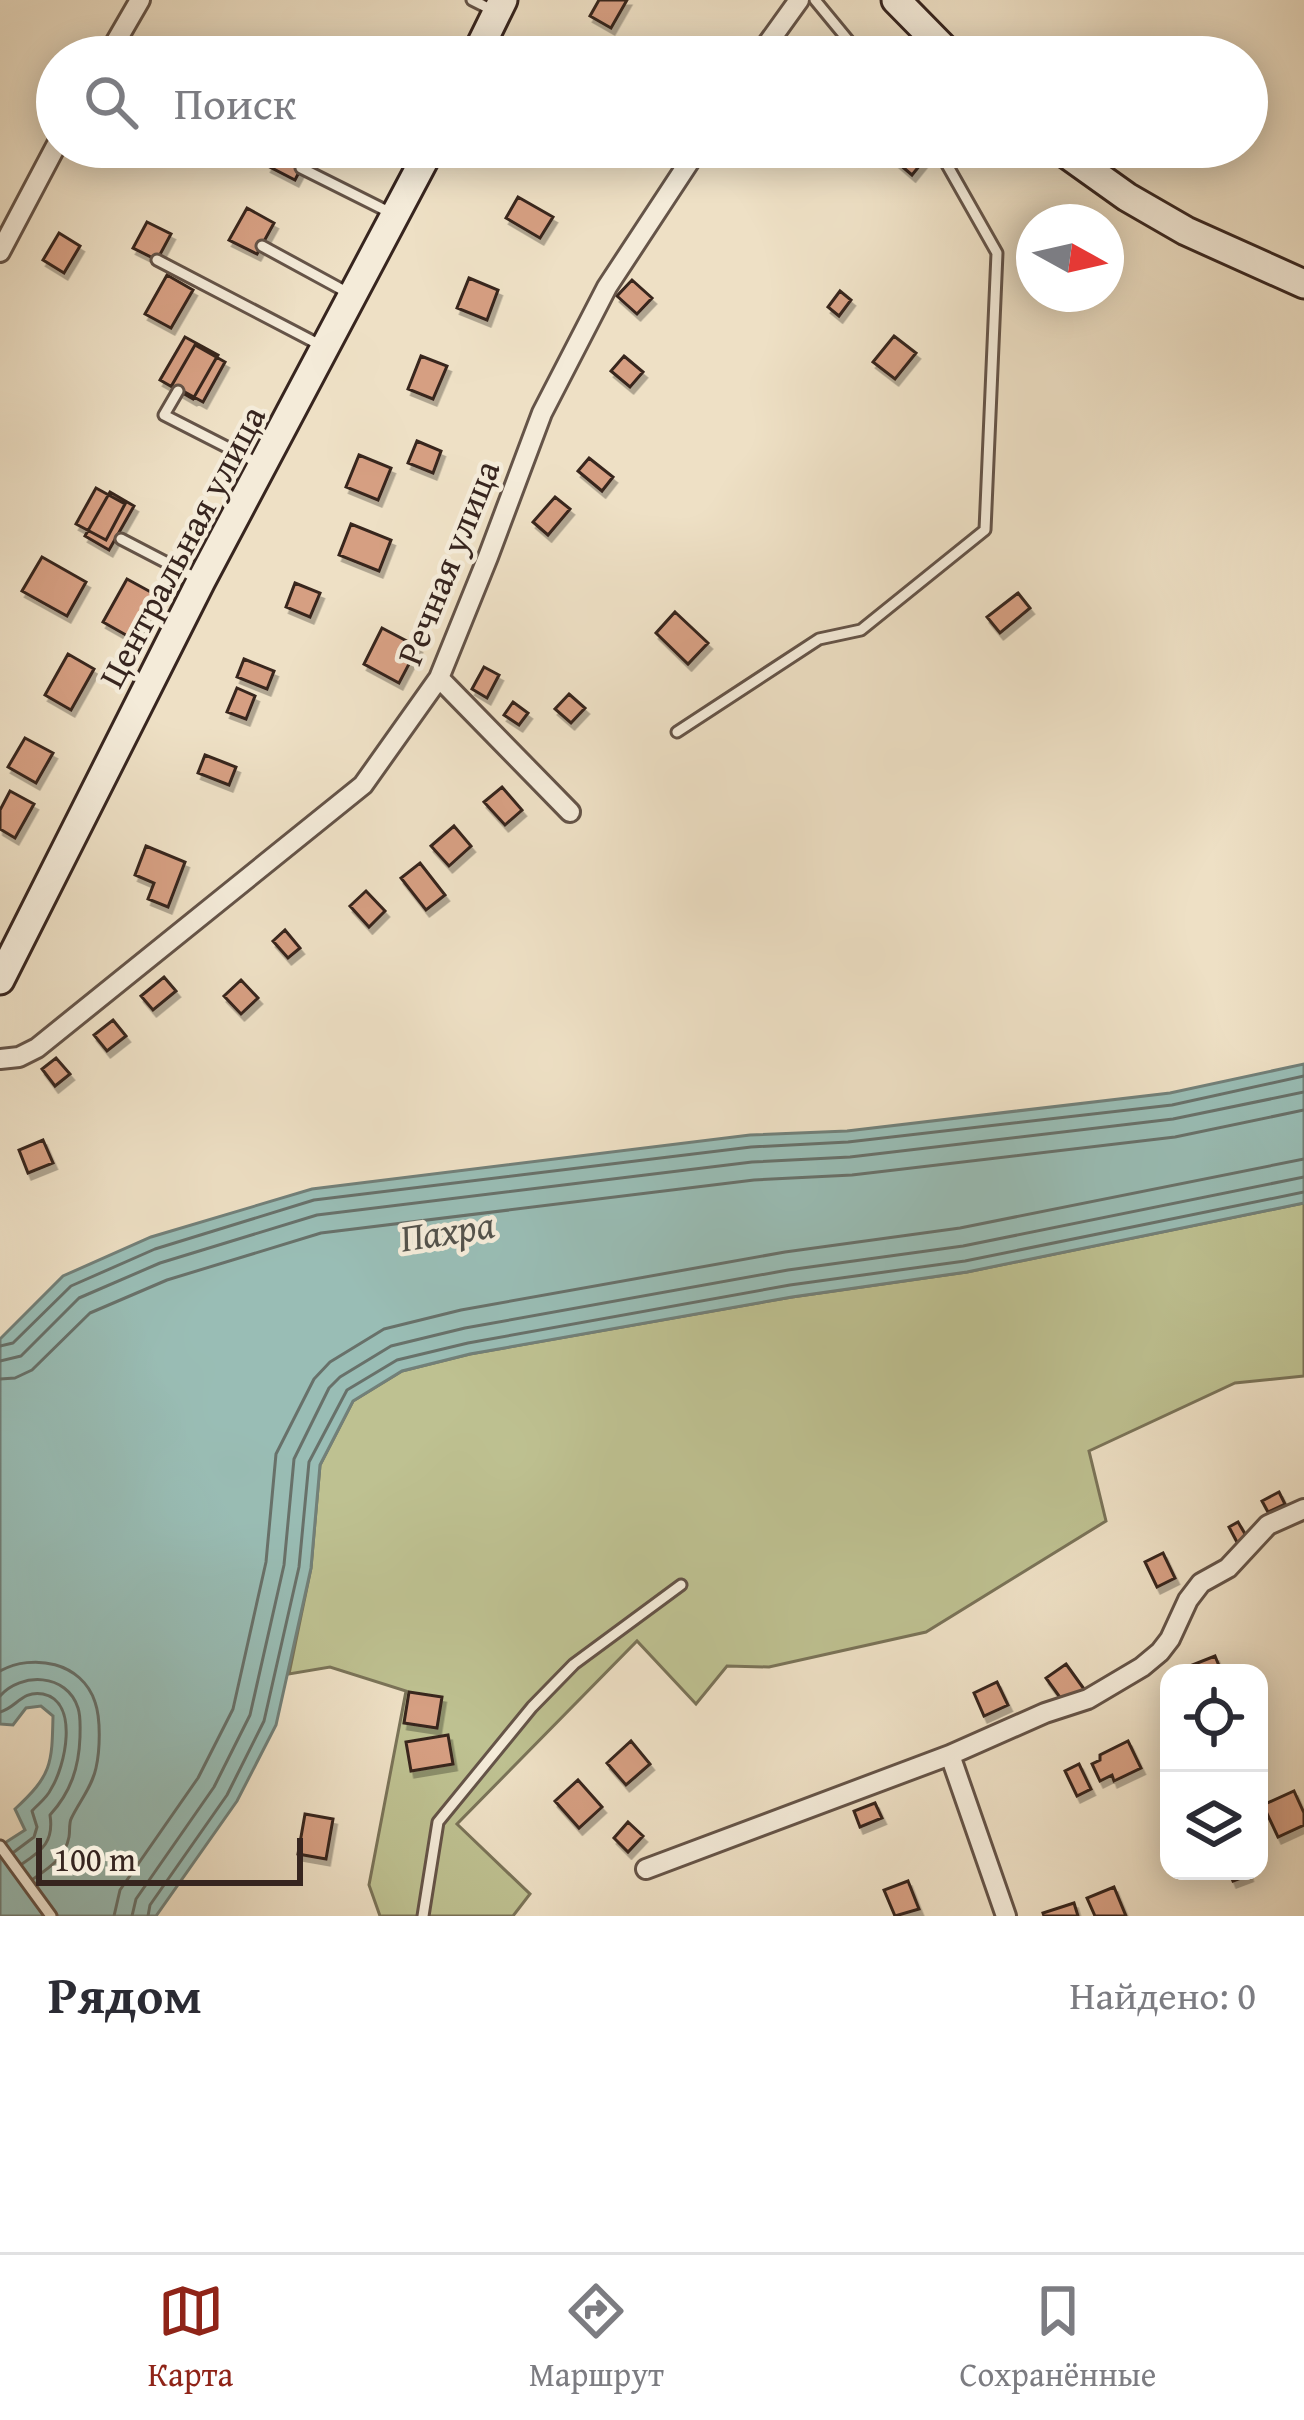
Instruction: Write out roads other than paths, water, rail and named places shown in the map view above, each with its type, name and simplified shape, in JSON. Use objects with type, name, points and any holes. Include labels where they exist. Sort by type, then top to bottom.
[{"type":"street","points":[[119,36],[140,0]]},
{"type":"street","points":[[773,36],[799,0]]},
{"type":"street","points":[[481,36],[491,4]]},
{"type":"street","points":[[906,5],[933,36]]},
{"type":"street","points":[[0,252],[44,168]]},
{"type":"street","name":"Центральная улица","points":[[2,970],[201,581],[421,168]]},
{"type":"street","name":"Речная улица","points":[[0,1059],[37,1048],[363,785],[439,677],[542,412],[607,287],[685,168]]},
{"type":"street","points":[[1086,168],[1186,231],[1304,284]]},
{"type":"street","points":[[439,677],[570,812]]},
{"type":"street","points":[[646,1869],[950,1755],[1111,1688],[1142,1667],[1170,1639],[1195,1588],[1228,1568],[1268,1526],[1304,1509]]},
{"type":"street","points":[[950,1755],[1006,1916]]},
{"type":"lane","points":[[815,0],[845,36]]},
{"type":"lane","points":[[301,168],[397,216]]},
{"type":"lane","points":[[677,732],[820,639],[861,629],[985,530],[997,254],[949,168]]},
{"type":"lane","points":[[262,246],[353,296]]},
{"type":"lane","points":[[157,260],[326,348]]},
{"type":"lane","points":[[178,391],[164,415],[262,465]]},
{"type":"lane","points":[[121,538],[201,581]]},
{"type":"lane","points":[[423,1916],[438,1822],[532,1707],[574,1664],[681,1585]]},
{"type":"lane","points":[[0,1846],[52,1916]]},
{"type":"water","name":"Пахра","points":[[1304,1064],[1304,1203],[967,1272],[792,1297],[470,1354],[402,1371],[353,1401],[320,1465],[311,1568],[276,1725],[237,1801],[156,1916],[0,1916],[0,1846],[25,1830],[15,1809],[48,1768],[53,1716],[41,1706],[26,1708],[13,1725],[0,1724],[0,1339],[63,1276],[151,1237],[312,1189],[750,1135],[847,1131],[1170,1093]]}]
